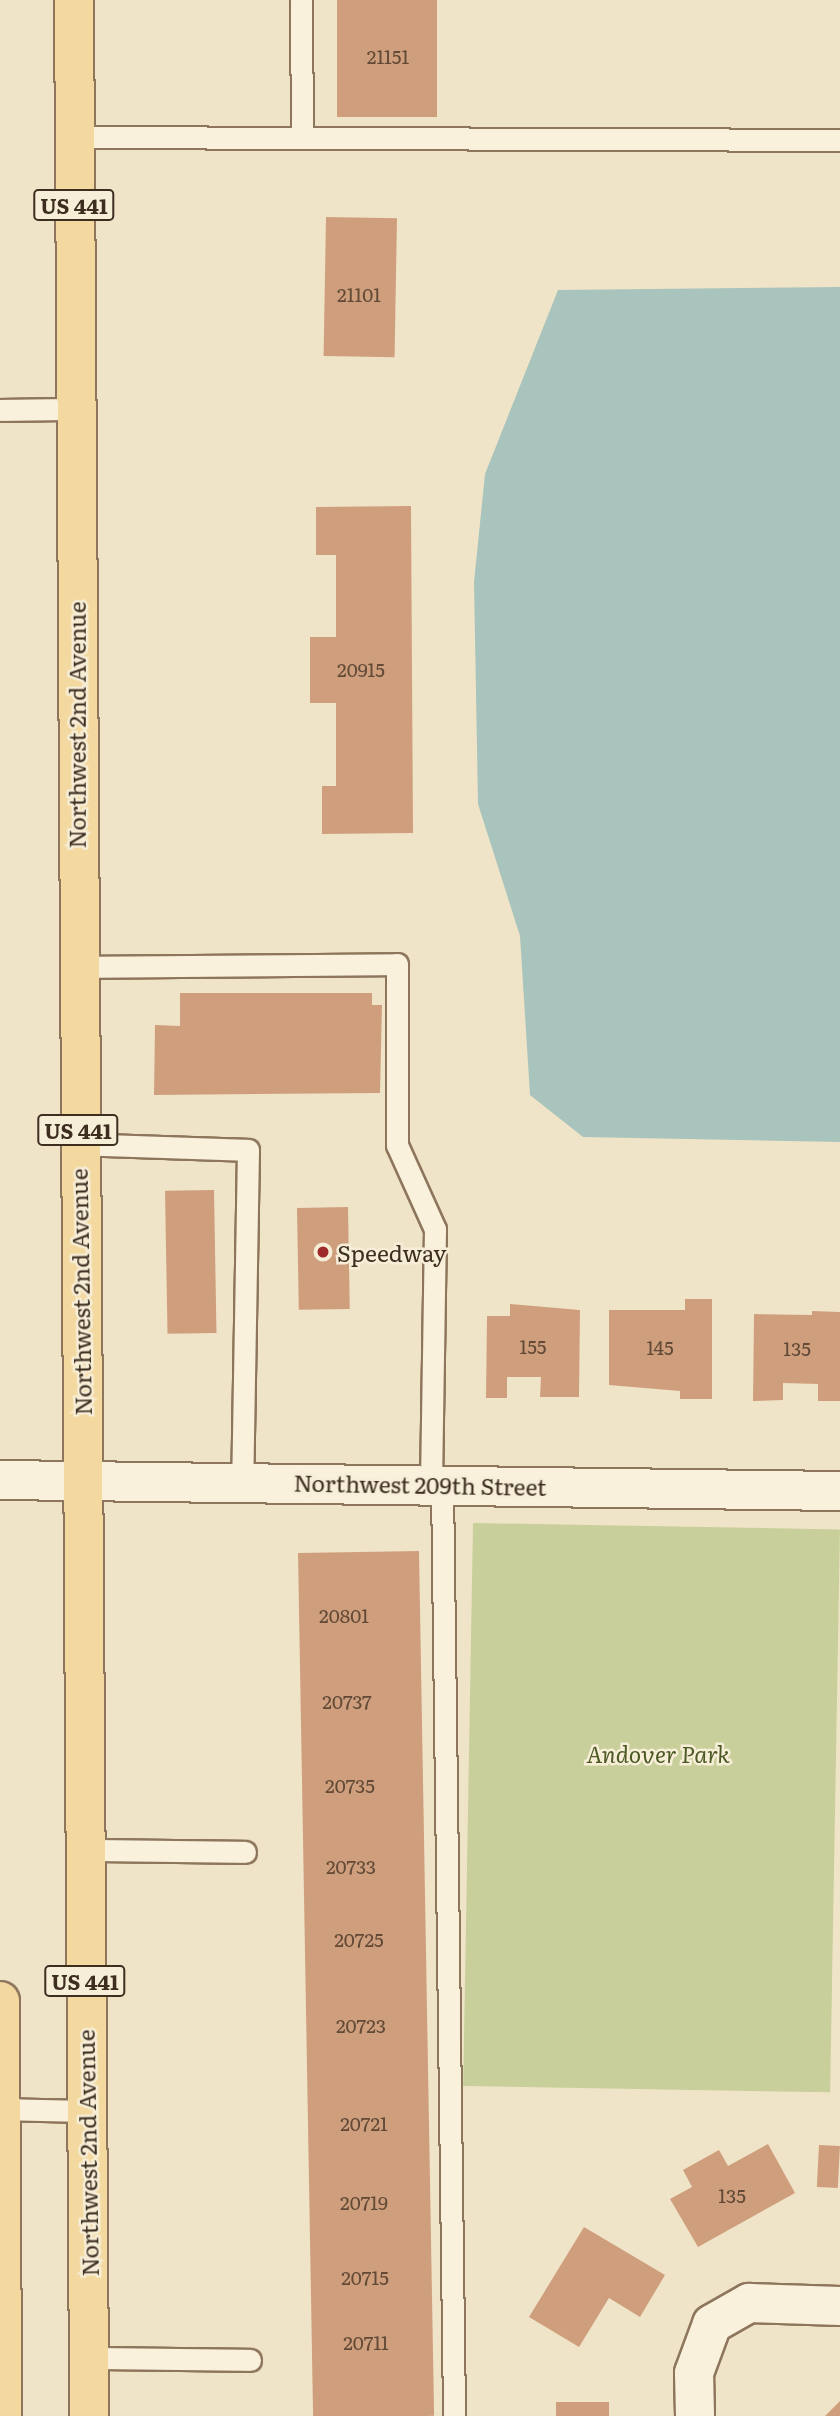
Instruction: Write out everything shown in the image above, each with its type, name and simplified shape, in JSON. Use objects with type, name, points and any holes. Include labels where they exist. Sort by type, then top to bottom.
[{"type":"main road","name":"Northwest 2nd Avenue","points":[[74,0],[78,1144],[89,2416]]},
{"type":"main road","points":[[0,2001],[2,2416]]},
{"type":"street","name":"Northwest 209th Street","points":[[0,1480],[242,1481],[840,1491]]},
{"type":"street","points":[[695,2416],[694,2373],[712,2324],[750,2303],[840,2306]]},
{"type":"lane","points":[[301,0],[302,138]]},
{"type":"lane","points":[[74,137],[840,140]]},
{"type":"lane","points":[[0,410],[75,409]]},
{"type":"lane","points":[[78,967],[397,964],[397,1145],[435,1229],[436,1484],[454,2416]]},
{"type":"lane","points":[[78,1144],[248,1150],[242,1481]]},
{"type":"lane","points":[[85,1850],[245,1852]]},
{"type":"lane","points":[[1,2109],[86,2111]]},
{"type":"lane","points":[[89,2358],[250,2360]]},
{"type":"green space","name":"Andover Park","points":[[473,1523],[840,1529],[830,2092],[463,2086]]},
{"type":"water","points":[[840,287],[840,1142],[583,1137],[530,1095],[520,936],[478,804],[474,582],[485,474],[558,290]]},
{"type":"building","points":[[337,0],[437,0],[437,117],[337,117]]},
{"type":"building","points":[[326,217],[397,218],[395,357],[324,356]]},
{"type":"building","points":[[411,506],[413,833],[322,834],[322,786],[336,786],[336,703],[310,703],[310,637],[336,637],[336,555],[316,555],[316,507]]},
{"type":"building","points":[[180,993],[372,993],[372,1005],[382,1005],[380,1093],[154,1095],[155,1025],[180,1026]]},
{"type":"building","points":[[214,1190],[216,1333],[168,1334],[165,1191]]},
{"type":"building","points":[[348,1207],[350,1309],[299,1310],[297,1208]]},
{"type":"building","points":[[685,1299],[712,1299],[712,1399],[680,1399],[680,1391],[609,1385],[609,1310],[685,1310]]},
{"type":"building","points":[[510,1304],[580,1310],[579,1397],[540,1397],[541,1377],[507,1377],[507,1398],[486,1398],[487,1316],[510,1316]]},
{"type":"building","points":[[812,1311],[840,1312],[840,1401],[818,1401],[818,1384],[783,1383],[783,1400],[753,1401],[754,1314],[812,1315]]},
{"type":"building","points":[[419,1551],[434,2416],[313,2416],[298,1553]]},
{"type":"building","points":[[768,2144],[795,2193],[698,2247],[670,2199],[692,2187],[683,2170],[719,2150],[728,2166]]},
{"type":"building","points":[[819,2145],[840,2146],[838,2188],[817,2187]]},
{"type":"building","points":[[584,2227],[665,2275],[640,2317],[609,2298],[579,2347],[529,2317]]},
{"type":"building","points":[[840,2401],[840,2416],[825,2416]]},
{"type":"building","points":[[556,2402],[609,2402],[609,2416],[556,2416]]},
{"type":"place","name":"Speedway","points":[[323,1252]]}]
